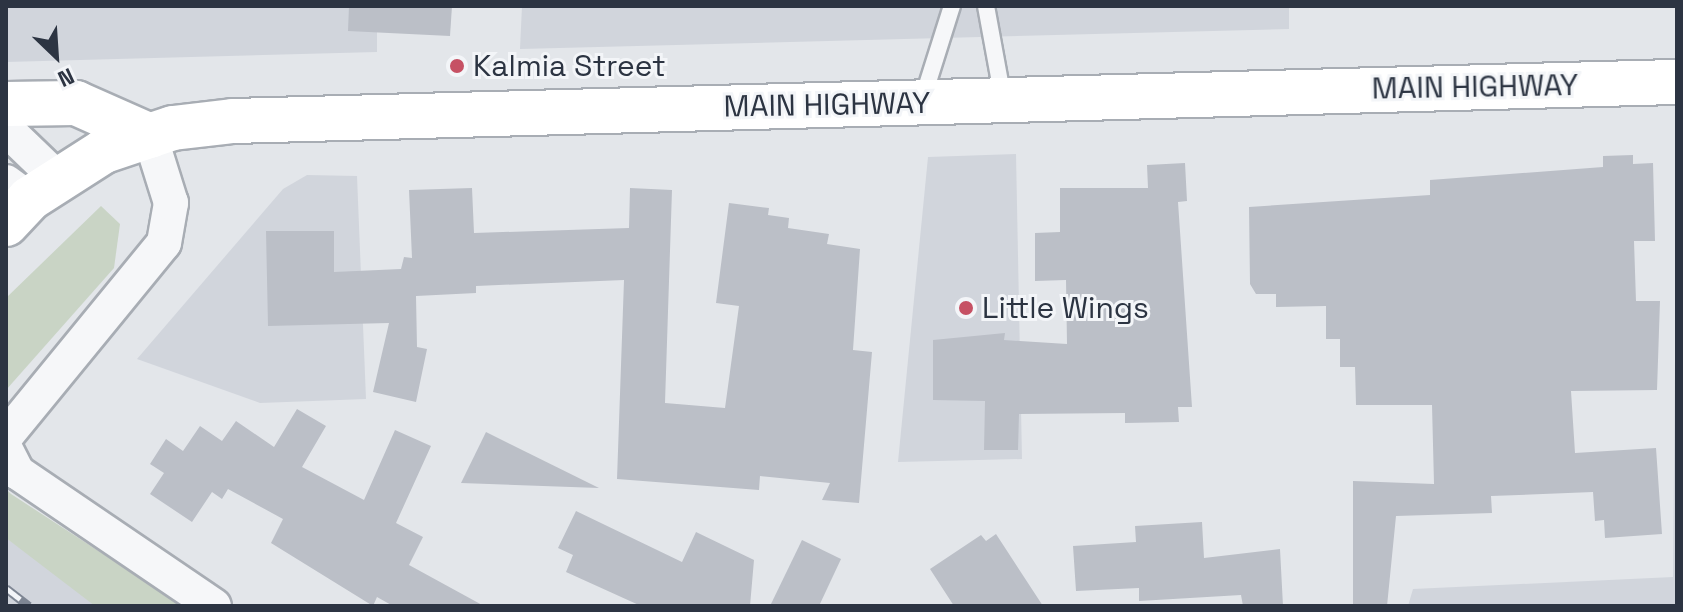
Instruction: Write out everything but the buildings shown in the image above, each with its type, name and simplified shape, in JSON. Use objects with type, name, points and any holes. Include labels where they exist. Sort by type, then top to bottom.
[{"type":"main road","name":"MAIN HIGHWAY","points":[[25,196],[150,136],[259,119],[1677,82]]},
{"type":"main road","points":[[6,104],[76,103],[150,136]]},
{"type":"street","points":[[6,129],[25,196]]},
{"type":"street","points":[[6,436],[164,243],[171,203],[150,136]]},
{"type":"street","points":[[6,450],[17,472],[214,606]]},
{"type":"lane","points":[[922,102],[952,6]]},
{"type":"lane","points":[[986,6],[1003,100]]},
{"type":"shaded area","points":[[6,6],[377,6],[377,52],[6,62]]},
{"type":"shaded area","points":[[522,6],[1289,6],[1289,29],[520,49]]},
{"type":"shaded area","points":[[1677,139],[1677,606],[1408,606],[1413,589],[1673,577]]},
{"type":"shaded area","name":"Little Wings","points":[[1016,154],[1022,459],[898,462],[928,157]]},
{"type":"shaded area","points":[[307,175],[357,176],[366,399],[260,403],[137,359],[283,189]]},
{"type":"shaded area","points":[[6,538],[97,602],[95,606],[6,606]]},
{"type":"green space","points":[[101,206],[120,224],[114,268],[6,390],[6,298]]},
{"type":"green space","points":[[6,489],[183,606],[95,606],[6,538]]},
{"type":"railway","points":[[6,588],[29,606]]},
{"type":"place","name":"Kalmia Street","points":[[457,66]]},
{"type":"place","name":"Little Wings","points":[[966,308]]}]
